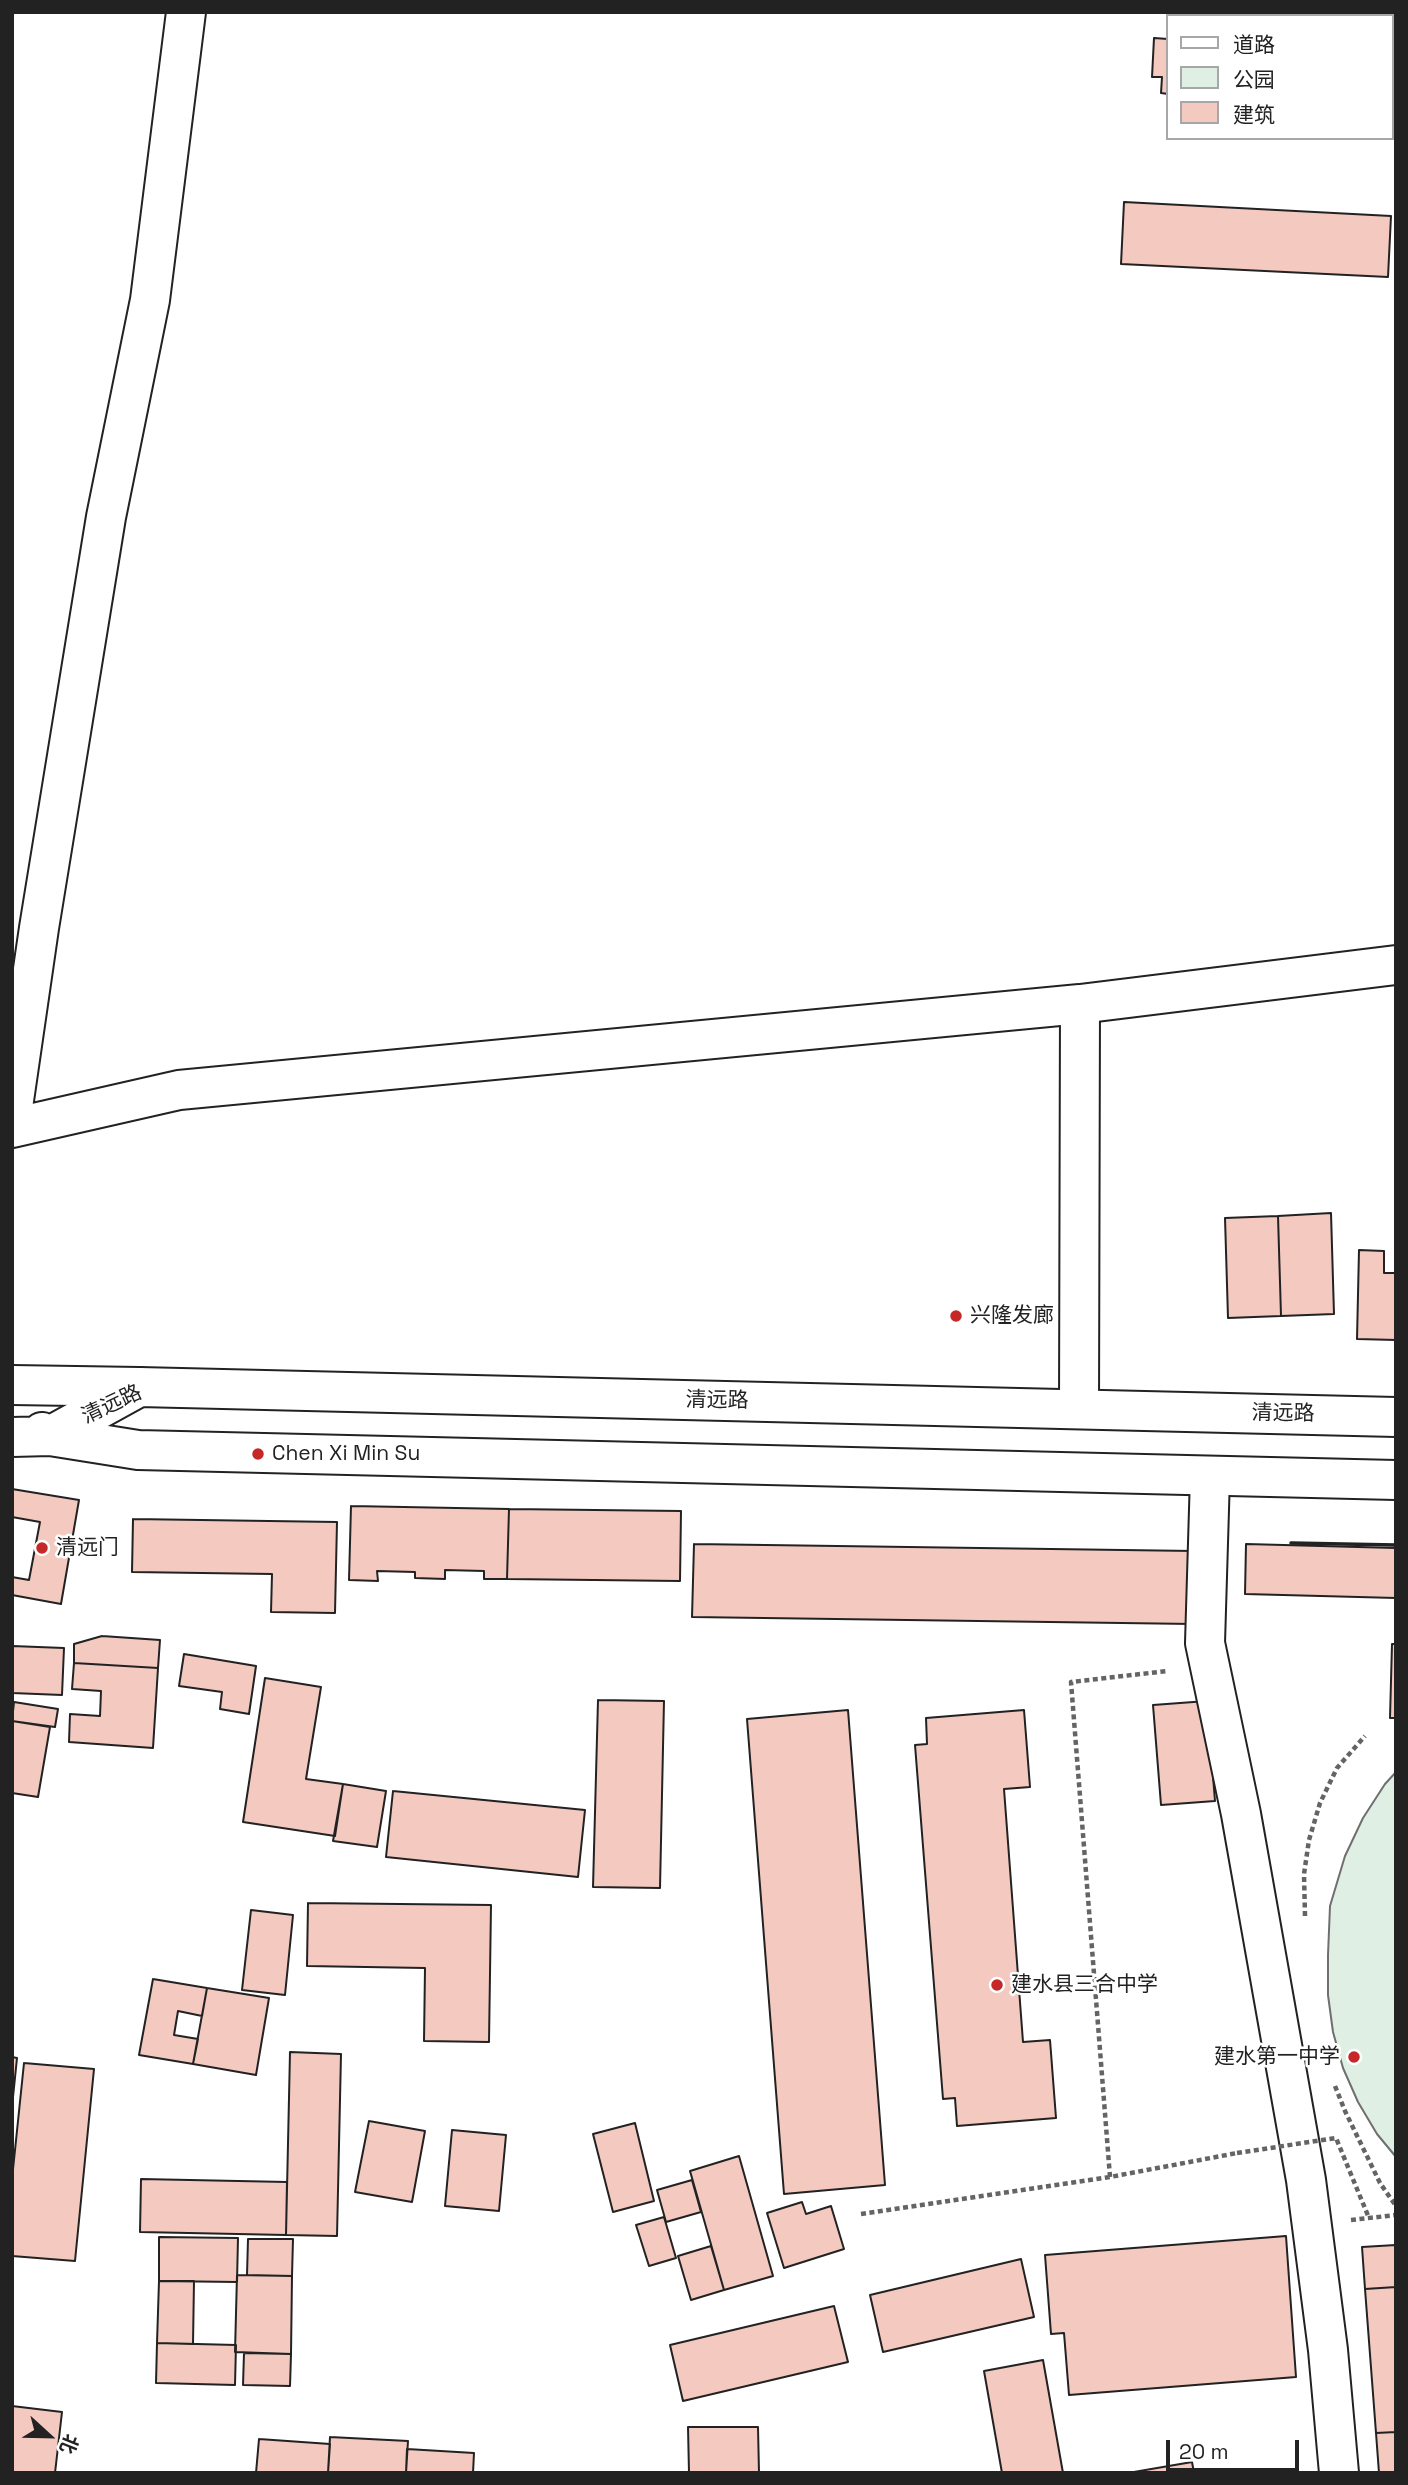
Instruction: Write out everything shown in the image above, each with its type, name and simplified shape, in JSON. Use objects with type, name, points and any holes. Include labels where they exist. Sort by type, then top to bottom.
[{"type":"street","points":[[12,1114],[39,928],[106,517],[150,300],[186,12]]},
{"type":"street","points":[[12,1128],[179,1090],[1080,1004],[1396,965]]},
{"type":"street","points":[[1079,1409],[1080,1004]]},
{"type":"street","points":[[12,1385],[139,1387]]},
{"type":"street","name":"清远路","points":[[50,1436],[139,1387],[1396,1417]]},
{"type":"street","name":"清远路","points":[[12,1416],[50,1436],[138,1450],[1396,1480]]},
{"type":"street","points":[[12,1437],[50,1436]]},
{"type":"street","points":[[1210,1476],[1205,1643],[1241,1814],[1306,2180],[1328,2350],[1339,2473]]},
{"type":"path","points":[[1110,2177],[1071,1682],[1210,1666]]},
{"type":"path","points":[[1306,1923],[1304,1874],[1309,1840],[1320,1802],[1337,1768],[1365,1736]]},
{"type":"path","points":[[1335,2086],[1380,2183],[1396,2206]]},
{"type":"path","points":[[861,2214],[1110,2177],[1336,2138],[1369,2218]]},
{"type":"green space","points":[[1396,1772],[1396,2157],[1377,2134],[1358,2102],[1343,2068],[1333,2032],[1328,1995],[1328,1955],[1330,1906],[1345,1856],[1363,1818]]},
{"type":"building","points":[[1154,38],[1166,39],[1166,94],[1161,93],[1162,77],[1152,77]]},
{"type":"building","points":[[1394,41],[1395,41],[1394,105]]},
{"type":"building","points":[[1124,202],[1391,216],[1388,277],[1121,264]]},
{"type":"building","points":[[1331,1213],[1334,1314],[1281,1316],[1278,1216]]},
{"type":"building","points":[[1278,1216],[1281,1316],[1228,1318],[1225,1218]]},
{"type":"building","points":[[1359,1250],[1384,1251],[1384,1273],[1396,1273],[1396,1340],[1357,1339]]},
{"type":"building","name":"清远门","points":[[12,1489],[79,1500],[61,1604],[12,1595]]},
{"type":"building","points":[[351,1506],[509,1509],[507,1579],[484,1579],[484,1571],[445,1570],[445,1579],[415,1578],[415,1572],[377,1571],[378,1581],[349,1580]]},
{"type":"building","points":[[509,1509],[681,1511],[680,1581],[507,1579]]},
{"type":"building","points":[[12,1517],[40,1522],[29,1580],[12,1577]]},
{"type":"building","points":[[133,1519],[337,1522],[335,1613],[271,1612],[272,1574],[132,1572]]},
{"type":"building","points":[[694,1544],[1194,1551],[1193,1624],[692,1617]]},
{"type":"building","points":[[1246,1544],[1396,1548],[1396,1598],[1245,1594]]},
{"type":"building","points":[[102,1636],[160,1640],[158,1668],[74,1663],[74,1644]]},
{"type":"building","points":[[1392,1644],[1396,1644],[1396,1718],[1390,1718]]},
{"type":"building","points":[[12,1646],[64,1648],[62,1695],[12,1693]]},
{"type":"building","points":[[184,1654],[256,1666],[249,1714],[220,1709],[222,1692],[179,1686]]},
{"type":"building","points":[[74,1663],[158,1668],[153,1748],[69,1742],[70,1714],[100,1716],[101,1691],[72,1689]]},
{"type":"building","points":[[265,1678],[321,1687],[306,1779],[343,1784],[335,1836],[243,1822]]},
{"type":"building","points":[[598,1700],[664,1701],[660,1888],[593,1887]]},
{"type":"building","points":[[1207,1701],[1215,1801],[1161,1805],[1153,1705]]},
{"type":"building","points":[[14,1702],[58,1709],[55,1727],[12,1721]]},
{"type":"building","points":[[848,1710],[885,2185],[784,2194],[747,1719]]},
{"type":"building","points":[[1024,1710],[1030,1787],[1004,1789],[1023,2042],[1050,2040],[1056,2118],[957,2126],[955,2098],[943,2099],[915,1745],[927,1744],[926,1718]]},
{"type":"building","points":[[12,1721],[50,1727],[38,1797],[12,1793]]},
{"type":"building","points":[[343,1784],[386,1791],[377,1847],[333,1841]]},
{"type":"building","points":[[393,1791],[585,1810],[578,1877],[386,1857]]},
{"type":"building","points":[[308,1903],[491,1905],[489,2042],[424,2041],[425,1968],[307,1966]]},
{"type":"building","points":[[251,1910],[293,1915],[285,1995],[242,1990]]},
{"type":"building","points":[[153,1979],[207,1988],[202,2016],[178,2011],[174,2035],[198,2039],[193,2064],[139,2055]]},
{"type":"building","points":[[207,1988],[269,1998],[256,2075],[193,2064]]},
{"type":"building","points":[[290,2052],[341,2054],[337,2236],[286,2235]]},
{"type":"building","points":[[12,2057],[17,2058],[12,2107]]},
{"type":"building","points":[[24,2063],[94,2069],[75,2261],[12,2256],[12,2179]]},
{"type":"building","points":[[369,2121],[425,2131],[412,2202],[355,2192]]},
{"type":"building","points":[[635,2123],[654,2201],[613,2212],[593,2134]]},
{"type":"building","points":[[452,2130],[506,2135],[499,2211],[445,2206]]},
{"type":"building","points":[[739,2156],[773,2276],[724,2290],[690,2171]]},
{"type":"building","points":[[141,2179],[287,2182],[286,2235],[140,2232]]},
{"type":"building","points":[[692,2180],[701,2212],[666,2222],[657,2190]]},
{"type":"building","points":[[802,2202],[806,2214],[831,2206],[844,2249],[784,2268],[767,2213]]},
{"type":"building","points":[[664,2217],[676,2258],[649,2266],[636,2225]]},
{"type":"building","points":[[1286,2236],[1296,2377],[1069,2395],[1064,2333],[1051,2334],[1045,2255]]},
{"type":"building","points":[[159,2237],[238,2238],[237,2282],[159,2281]]},
{"type":"building","points":[[248,2239],[293,2239],[292,2276],[247,2275]]},
{"type":"building","points":[[1396,2245],[1396,2287],[1365,2289],[1362,2247]]},
{"type":"building","points":[[711,2246],[724,2290],[691,2300],[678,2256]]},
{"type":"building","points":[[1021,2259],[1034,2317],[883,2352],[870,2295]]},
{"type":"building","points":[[237,2275],[292,2276],[291,2354],[235,2352]]},
{"type":"building","points":[[159,2281],[194,2281],[193,2344],[157,2343]]},
{"type":"building","points":[[1396,2287],[1396,2432],[1376,2433],[1365,2289]]},
{"type":"building","points":[[834,2306],[848,2362],[683,2401],[670,2345]]},
{"type":"building","points":[[157,2343],[236,2345],[235,2385],[156,2383]]},
{"type":"building","points":[[244,2353],[291,2354],[290,2386],[243,2385]]},
{"type":"building","points":[[1043,2360],[1063,2473],[1002,2473],[984,2371]]},
{"type":"building","points":[[12,2406],[62,2412],[55,2473],[12,2473]]},
{"type":"building","points":[[688,2427],[758,2427],[759,2473],[689,2473]]},
{"type":"building","points":[[1396,2432],[1396,2473],[1379,2473],[1376,2433]]},
{"type":"building","points":[[330,2437],[408,2441],[406,2473],[328,2473]]},
{"type":"building","points":[[259,2439],[330,2444],[328,2473],[256,2473]]},
{"type":"building","points":[[407,2449],[474,2453],[473,2473],[406,2473]]},
{"type":"building","points":[[1192,2462],[1194,2473],[1128,2473]]},
{"type":"wall","points":[[1291,1543],[1396,1545]]},
{"type":"place","name":"兴隆发廊","points":[[956,1316]]},
{"type":"place","name":"Chen Xi Min Su","points":[[258,1454]]},
{"type":"place","name":"清远门","points":[[42,1548]]},
{"type":"place","name":"建水县三合中学","points":[[997,1985]]},
{"type":"place","name":"建水第一中学","points":[[1354,2057]]}]
